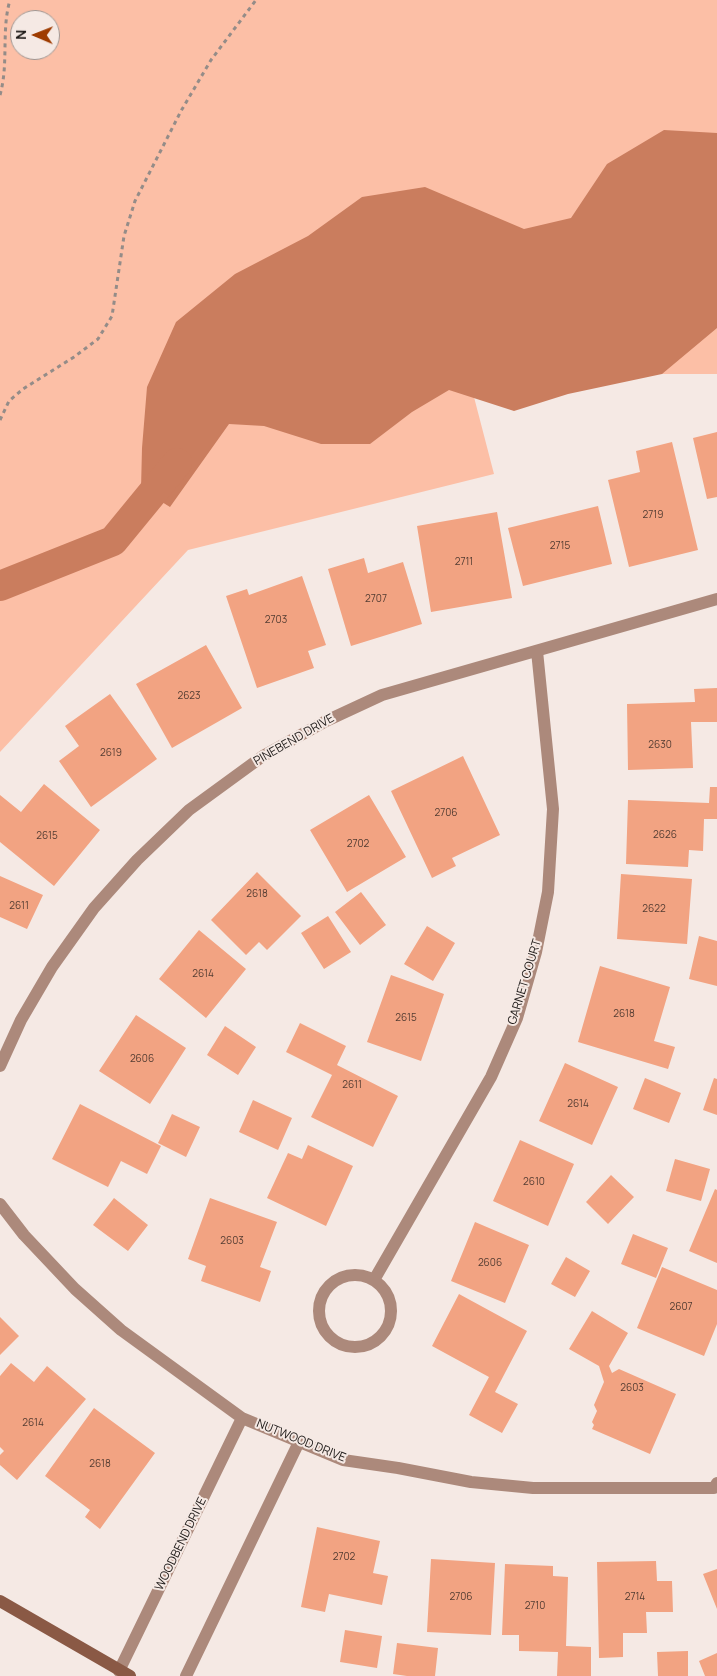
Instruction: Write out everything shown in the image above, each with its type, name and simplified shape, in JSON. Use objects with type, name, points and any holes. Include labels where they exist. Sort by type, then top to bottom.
[{"type":"street","name":"PINEBEND DRIVE","points":[[0,1066],[21,1020],[52,967],[94,908],[136,860],[190,810],[263,756],[326,720],[382,695],[717,599]]},
{"type":"street","name":"GARNET COURT","points":[[374,1280],[491,1077],[516,1018],[536,952],[548,892],[553,809],[537,651]]},
{"type":"street","name":"NUTWOOD DRIVE","points":[[0,1204],[24,1234],[81,1295],[121,1330],[242,1418],[343,1460],[471,1482],[533,1488],[715,1485]]},
{"type":"street","points":[[360,1275],[374,1280],[384,1290],[390,1303],[391,1317],[386,1331],[376,1341],[363,1347],[349,1347],[336,1342],[325,1332],[319,1320],[319,1305],[324,1292],[334,1282],[346,1276],[360,1275]]},
{"type":"street","name":"WOODBEND DRIVE","points":[[125,1673],[242,1418]]},
{"type":"street","points":[[186,1676],[298,1442]]},
{"type":"street","points":[[0,1601],[125,1673]]},
{"type":"path","points":[[0,95],[5,77],[6,14],[10,0]]},
{"type":"path","points":[[0,420],[10,401],[23,389],[74,357],[98,339],[112,316],[124,236],[135,201],[182,111],[212,60],[256,0]]},
{"type":"shaded area","points":[[0,0],[717,0],[717,374],[468,374],[494,474],[188,550],[0,752]]},
{"type":"shaded area","points":[[664,130],[717,133],[717,328],[662,374],[568,394],[514,411],[449,390],[412,412],[370,444],[321,444],[264,426],[229,424],[170,507],[141,489],[147,387],[176,322],[235,274],[308,236],[362,197],[425,187],[524,229],[571,218],[607,164]]},
{"type":"building","points":[[717,432],[717,497],[707,499],[693,438]]},
{"type":"building","points":[[672,442],[698,550],[629,567],[608,480],[640,472],[636,451]]},
{"type":"building","points":[[598,506],[612,564],[523,586],[508,528]]},
{"type":"building","points":[[497,512],[512,598],[431,612],[417,526]]},
{"type":"building","points":[[364,558],[368,573],[403,562],[422,624],[351,646],[328,569]]},
{"type":"building","points":[[302,576],[326,645],[308,651],[314,668],[257,688],[226,596],[247,589],[249,595]]},
{"type":"building","points":[[206,645],[242,708],[172,748],[136,684]]},
{"type":"building","points":[[717,688],[717,722],[691,722],[693,768],[628,770],[627,704],[695,702],[694,689]]},
{"type":"building","points":[[110,694],[157,759],[91,807],[59,761],[79,746],[65,726]]},
{"type":"building","points":[[463,756],[500,835],[452,858],[456,866],[432,878],[391,791]]},
{"type":"building","points":[[44,784],[100,830],[54,886],[0,842],[0,795],[21,812]]},
{"type":"building","points":[[710,787],[717,787],[717,819],[704,819],[703,851],[689,850],[688,867],[626,864],[628,800],[709,803]]},
{"type":"building","points":[[369,795],[406,857],[347,892],[310,830]]},
{"type":"building","points":[[257,872],[301,916],[267,950],[259,942],[246,955],[211,920]]},
{"type":"building","points":[[621,874],[692,879],[687,944],[617,939]]},
{"type":"building","points":[[0,876],[43,895],[27,929],[0,917]]},
{"type":"building","points":[[361,892],[386,925],[360,945],[335,912]]},
{"type":"building","points":[[328,916],[351,952],[324,969],[301,933]]},
{"type":"building","points":[[427,926],[455,943],[433,981],[404,964]]},
{"type":"building","points":[[199,930],[246,969],[206,1018],[159,979]]},
{"type":"building","points":[[699,936],[717,941],[717,986],[689,979]]},
{"type":"building","points":[[600,966],[670,987],[654,1041],[675,1047],[668,1069],[578,1042]]},
{"type":"building","points":[[391,975],[444,994],[421,1061],[367,1042]]},
{"type":"building","points":[[136,1015],[186,1048],[150,1104],[99,1071]]},
{"type":"building","points":[[300,1023],[346,1046],[337,1065],[398,1096],[373,1147],[311,1117],[332,1075],[286,1052]]},
{"type":"building","points":[[225,1026],[256,1047],[238,1075],[207,1055]]},
{"type":"building","points":[[565,1063],[618,1087],[592,1145],[539,1121]]},
{"type":"building","points":[[645,1078],[681,1093],[669,1123],[633,1109]]},
{"type":"building","points":[[714,1078],[717,1079],[717,1115],[703,1110]]},
{"type":"building","points":[[253,1100],[292,1118],[278,1150],[239,1132]]},
{"type":"building","points":[[80,1104],[161,1146],[147,1174],[121,1161],[108,1187],[52,1159]]},
{"type":"building","points":[[172,1114],[200,1127],[186,1157],[158,1143]]},
{"type":"building","points":[[520,1140],[574,1164],[548,1226],[493,1201]]},
{"type":"building","points":[[308,1145],[353,1166],[326,1226],[267,1198],[288,1153],[302,1159]]},
{"type":"building","points":[[675,1159],[710,1169],[701,1201],[666,1191]]},
{"type":"building","points":[[611,1175],[634,1197],[608,1224],[586,1202]]},
{"type":"building","points":[[715,1189],[717,1190],[717,1263],[689,1251]]},
{"type":"building","points":[[114,1198],[148,1225],[128,1251],[93,1225]]},
{"type":"building","points":[[210,1198],[277,1222],[260,1267],[271,1271],[260,1302],[201,1281],[206,1266],[188,1259]]},
{"type":"building","points":[[475,1222],[529,1245],[505,1303],[451,1281]]},
{"type":"building","points":[[633,1234],[668,1248],[656,1278],[621,1264]]},
{"type":"building","points":[[566,1257],[590,1271],[575,1297],[551,1284]]},
{"type":"building","points":[[662,1267],[717,1290],[717,1324],[704,1356],[637,1328]]},
{"type":"building","points":[[459,1294],[527,1331],[495,1392],[518,1404],[502,1433],[469,1415],[489,1377],[432,1346]]},
{"type":"building","points":[[592,1311],[628,1333],[609,1366],[612,1373],[619,1369],[676,1394],[650,1454],[592,1429],[594,1425],[592,1422],[597,1411],[594,1405],[604,1382],[599,1366],[569,1349]]},
{"type":"building","points":[[0,1317],[19,1336],[0,1355]]},
{"type":"building","points":[[11,1363],[34,1382],[47,1366],[86,1399],[17,1480],[0,1465],[0,1455],[4,1451],[0,1447],[0,1376]]},
{"type":"building","points":[[94,1408],[155,1453],[100,1529],[85,1517],[90,1510],[45,1476]]},
{"type":"building","points":[[317,1527],[380,1541],[373,1573],[388,1576],[382,1605],[329,1594],[325,1612],[301,1607]]},
{"type":"building","points":[[431,1559],[495,1563],[491,1635],[427,1632]]},
{"type":"building","points":[[656,1561],[657,1581],[672,1581],[673,1612],[646,1612],[647,1633],[623,1633],[623,1657],[599,1658],[597,1562]]},
{"type":"building","points":[[505,1564],[553,1566],[553,1576],[568,1577],[566,1646],[591,1647],[591,1676],[557,1676],[558,1652],[519,1651],[519,1635],[502,1635]]},
{"type":"building","points":[[717,1569],[717,1609],[703,1574]]},
{"type":"building","points":[[345,1630],[382,1636],[377,1668],[340,1662]]},
{"type":"building","points":[[397,1643],[438,1648],[435,1676],[393,1674]]},
{"type":"building","points":[[688,1651],[688,1676],[658,1676],[657,1652]]},
{"type":"building","points":[[717,1653],[717,1676],[705,1676],[699,1661]]},
{"type":"waterway","points":[[0,586],[113,541],[177,463]]}]
